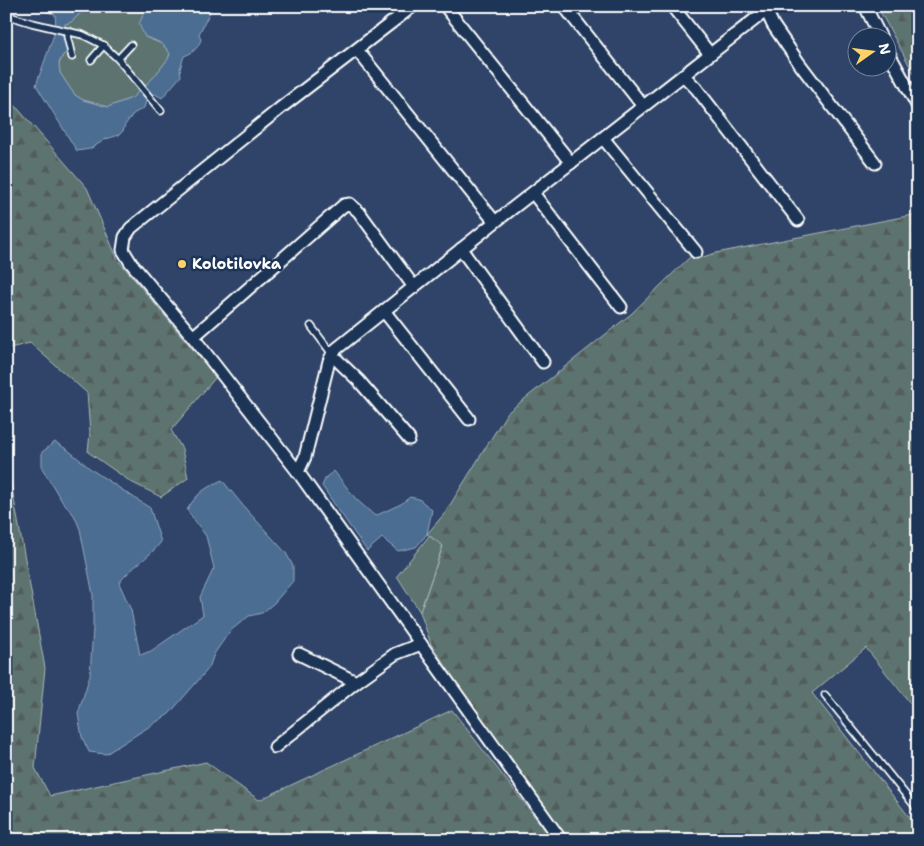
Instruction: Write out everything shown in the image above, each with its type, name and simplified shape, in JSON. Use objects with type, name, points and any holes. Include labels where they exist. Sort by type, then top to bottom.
[{"type":"street","points":[[414,6],[131,228],[125,237],[123,250],[131,263],[193,337],[298,472],[561,840]]},
{"type":"street","points":[[445,6],[572,163]]},
{"type":"street","points":[[564,6],[643,106]]},
{"type":"street","points":[[672,6],[710,54]]},
{"type":"street","points":[[865,6],[876,28]]},
{"type":"street","points":[[298,472],[305,457],[329,361],[332,355],[348,338],[767,8],[773,25],[794,55],[875,162]]},
{"type":"street","points":[[357,50],[495,222]]},
{"type":"street","points":[[896,66],[918,106]]},
{"type":"street","points":[[683,75],[696,88],[798,220]]},
{"type":"street","points":[[603,138],[696,252]]},
{"type":"street","points":[[533,193],[621,307]]},
{"type":"street","points":[[193,337],[344,205],[350,204],[359,212],[414,287]]},
{"type":"street","points":[[461,249],[543,362]]},
{"type":"street","points":[[384,311],[469,419]]},
{"type":"street","points":[[332,355],[359,381],[409,439]]},
{"type":"street","points":[[275,747],[356,682],[395,654],[421,644]]},
{"type":"street","points":[[299,654],[356,682]]},
{"type":"lane","points":[[6,15],[56,30],[83,35],[104,45],[161,111]]},
{"type":"lane","points":[[67,31],[72,57]]},
{"type":"lane","points":[[91,60],[104,45]]},
{"type":"lane","points":[[118,59],[131,45]]},
{"type":"lane","points":[[311,326],[332,355]]},
{"type":"lane","points":[[825,695],[918,810]]},
{"type":"green space","points":[[88,6],[147,6],[145,37],[162,44],[170,53],[168,59],[153,78],[132,98],[108,107],[83,100],[75,95],[60,73],[59,64],[63,55],[68,51],[64,34],[65,24],[71,22]]},
{"type":"green space","points":[[877,6],[918,6],[918,81],[896,41],[896,28],[889,28]]},
{"type":"green space","points":[[6,95],[87,188],[118,260],[216,377],[171,430],[182,449],[188,478],[161,497],[131,482],[88,452],[90,433],[87,393],[30,343],[6,349]]},
{"type":"green space","points":[[918,214],[918,713],[866,648],[812,693],[918,828],[918,840],[567,840],[470,703],[431,644],[420,612],[443,546],[427,534],[445,513],[507,413],[631,314],[692,255],[703,257]]},
{"type":"green space","points":[[6,456],[45,668],[35,768],[50,796],[206,762],[259,800],[452,710],[553,840],[6,840]]},
{"type":"green space","points":[[429,536],[443,545],[420,612],[397,576]]},
{"type":"water","points":[[44,6],[88,6],[71,22],[65,24],[65,29],[56,28],[55,14],[47,12]]},
{"type":"water","points":[[147,6],[213,6],[199,34],[201,40],[192,52],[184,56],[180,69],[181,76],[162,98],[155,94],[147,98],[144,108],[133,114],[119,135],[106,139],[90,149],[77,151],[36,85],[56,29],[65,31],[68,51],[63,55],[59,63],[60,73],[70,88],[75,95],[83,100],[108,107],[132,98],[153,78],[170,54],[159,42],[145,37],[139,24]]},
{"type":"water","points":[[55,442],[92,470],[150,508],[161,542],[119,583],[131,610],[140,655],[151,651],[203,615],[200,597],[214,568],[206,536],[187,510],[198,495],[211,486],[222,480],[286,553],[293,566],[293,581],[274,603],[262,613],[249,616],[230,631],[214,654],[209,668],[169,714],[106,754],[89,752],[82,737],[78,714],[90,675],[93,595],[80,529],[74,515],[63,503],[42,468],[42,452]]},
{"type":"water","points":[[334,471],[356,499],[375,516],[401,504],[410,497],[419,499],[432,510],[427,534],[416,547],[398,551],[382,538],[367,551],[322,486],[326,477]]},
{"type":"place","name":"Kolotilovka","points":[[182,264]]}]
